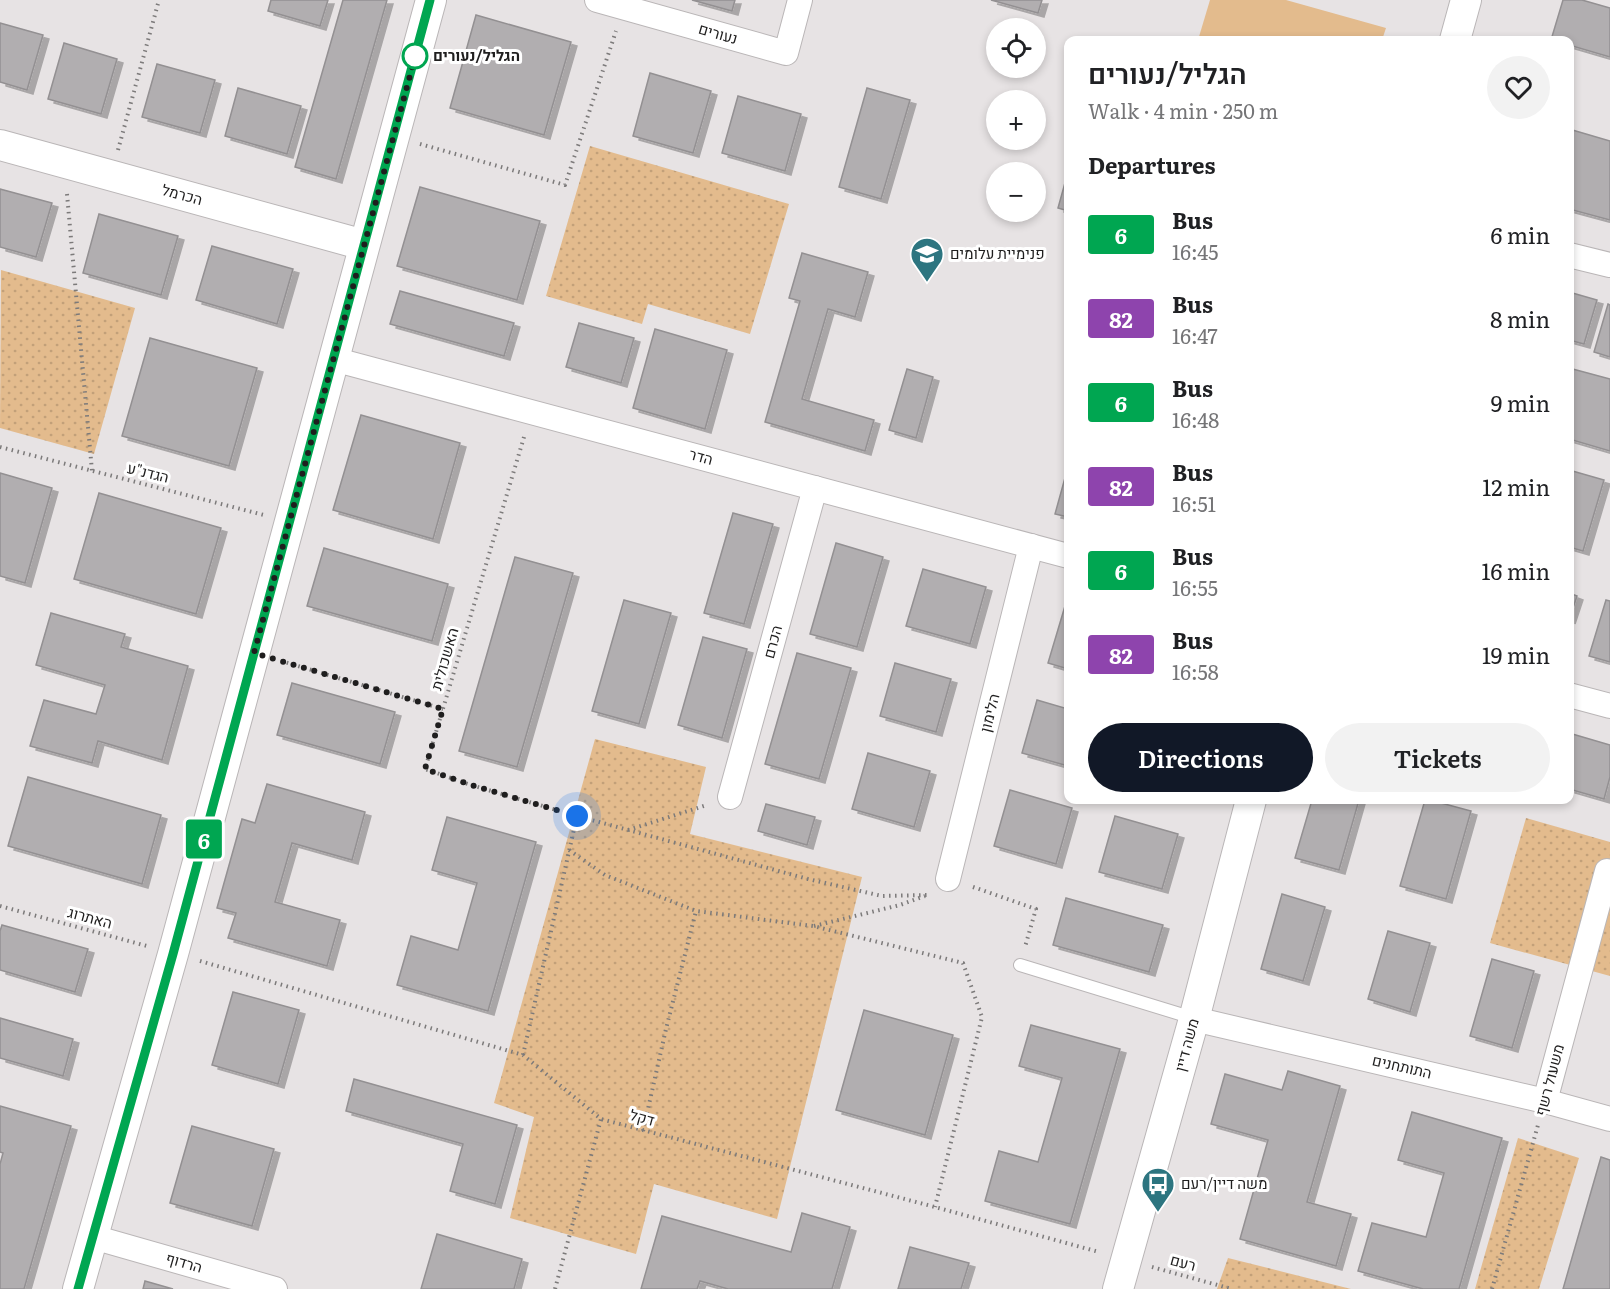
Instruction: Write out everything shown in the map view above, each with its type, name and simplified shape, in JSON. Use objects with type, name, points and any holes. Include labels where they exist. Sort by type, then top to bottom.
[{"type":"street","points":[[78,1289],[173,954],[430,0]]},
{"type":"street","name":"נעורים","points":[[597,0],[786,53],[801,0]]},
{"type":"street","points":[[1456,36],[1466,0]]},
{"type":"street","name":"הכרמל","points":[[0,145],[364,245]]},
{"type":"street","points":[[1574,256],[1610,265]]},
{"type":"street","name":"הדר","points":[[333,359],[1064,555]]},
{"type":"street","name":"הכרם","points":[[730,797],[815,488]]},
{"type":"street","name":"הלימון","points":[[948,879],[1031,546]]},
{"type":"street","points":[[1574,696],[1610,706]]},
{"type":"street","name":"משה דיין","points":[[1118,1289],[1194,1019],[1250,804]]},
{"type":"street","name":"משעול רשף","points":[[1545,1101],[1607,871]]},
{"type":"street","name":"התותחנים","points":[[1194,1019],[1545,1101],[1610,1119]]},
{"type":"street","name":"הרדוף","points":[[93,1237],[275,1289]]},
{"type":"lane","points":[[1020,965],[1194,1019]]},
{"type":"path","points":[[111,175],[159,0]]},
{"type":"path","points":[[393,137],[565,185],[623,8]]},
{"type":"path","points":[[64,162],[92,471]]},
{"type":"path","name":"האשכולית","points":[[531,412],[425,769],[577,816]]},
{"type":"path","name":"הגדנ\"ע","points":[[0,447],[290,522]]},
{"type":"path","points":[[254,653],[443,709]]},
{"type":"path","points":[[628,830],[730,797]]},
{"type":"path","points":[[523,1054],[577,816],[808,879],[882,896],[928,895]]},
{"type":"path","points":[[569,850],[605,875],[696,911],[813,926],[963,963],[982,1017],[935,1207]]},
{"type":"path","points":[[813,926],[900,905],[928,895],[948,879],[1036,909],[1020,965]]},
{"type":"path","name":"האתרוג","points":[[0,906],[173,954]]},
{"type":"path","points":[[643,1131],[696,911]]},
{"type":"path","name":"דקל","points":[[173,954],[523,1054],[601,1119],[1127,1260]]},
{"type":"path","name":"משעול רשף","points":[[1492,1289],[1545,1101]]},
{"type":"path","points":[[555,1289],[601,1119]]},
{"type":"path","name":"רעם","points":[[1127,1260],[1232,1289]]},
{"type":"shaded area","points":[[1210,0],[1286,0],[1386,28],[1383,36],[1199,36]]},
{"type":"shaded area","points":[[590,146],[789,204],[750,334],[648,304],[642,324],[546,296]]},
{"type":"shaded area","points":[[1,270],[135,308],[94,454],[0,428]]},
{"type":"shaded area","points":[[595,739],[706,767],[690,834],[862,877],[777,1219],[654,1184],[636,1254],[510,1218],[534,1117],[494,1103]]},
{"type":"shaded area","points":[[1526,818],[1610,842],[1610,976],[1490,943]]},
{"type":"shaded area","points":[[1518,1138],[1579,1158],[1539,1289],[1475,1289]]},
{"type":"shaded area","points":[[1228,1258],[1351,1289],[1217,1289]]},
{"type":"building","points":[[271,0],[328,0],[320,26],[268,11]]},
{"type":"building","points":[[343,0],[387,0],[336,179],[295,167]]},
{"type":"building","points":[[692,0],[735,0],[732,11]]},
{"type":"building","points":[[991,0],[1042,0],[1038,13]]},
{"type":"building","points":[[1563,0],[1582,0],[1610,8],[1610,57],[1574,46],[1574,36],[1552,36]]},
{"type":"building","points":[[476,15],[571,42],[544,135],[450,108]]},
{"type":"building","points":[[0,23],[43,35],[27,90],[0,82]]},
{"type":"building","points":[[64,43],[117,59],[101,114],[48,99]]},
{"type":"building","points":[[157,64],[215,80],[200,133],[142,117]]},
{"type":"building","points":[[650,73],[711,91],[693,153],[633,136]]},
{"type":"building","points":[[238,88],[301,106],[287,154],[225,136]]},
{"type":"building","points":[[867,88],[910,100],[881,199],[839,187]]},
{"type":"building","points":[[738,96],[801,114],[785,171],[722,153]]},
{"type":"building","points":[[1574,130],[1610,141],[1610,220],[1574,210]]},
{"type":"building","points":[[1064,186],[1064,210],[1058,208]]},
{"type":"building","points":[[420,187],[540,221],[517,300],[397,266]]},
{"type":"building","points":[[0,189],[52,203],[36,257],[0,247]]},
{"type":"building","points":[[99,214],[178,236],[161,295],[83,273]]},
{"type":"building","points":[[212,246],[293,269],[277,324],[196,300]]},
{"type":"building","points":[[802,253],[868,272],[855,317],[828,309],[802,399],[874,420],[865,451],[765,422],[800,301],[789,298]]},
{"type":"building","points":[[400,291],[514,323],[504,356],[390,324]]},
{"type":"building","points":[[1574,293],[1597,300],[1584,344],[1574,341]]},
{"type":"building","points":[[1608,304],[1610,305],[1610,357],[1594,352]]},
{"type":"building","points":[[579,323],[634,338],[621,383],[566,367]]},
{"type":"building","points":[[655,329],[727,350],[705,429],[633,408]]},
{"type":"building","points":[[150,338],[257,368],[229,466],[122,436]]},
{"type":"building","points":[[907,369],[933,377],[916,438],[889,430]]},
{"type":"building","points":[[1574,369],[1610,379],[1610,451],[1574,440]]},
{"type":"building","points":[[361,415],[460,443],[433,539],[333,510]]},
{"type":"building","points":[[1574,471],[1604,480],[1583,551],[1574,548]]},
{"type":"building","points":[[0,473],[52,488],[25,583],[0,576]]},
{"type":"building","points":[[1064,481],[1064,516],[1055,514]]},
{"type":"building","points":[[99,493],[221,528],[196,614],[74,579]]},
{"type":"building","points":[[733,513],[773,524],[744,624],[704,613]]},
{"type":"building","points":[[836,543],[883,557],[857,647],[810,634]]},
{"type":"building","points":[[324,548],[448,584],[432,641],[307,606]]},
{"type":"building","points":[[515,557],[573,573],[517,767],[459,751]]},
{"type":"building","points":[[923,569],[986,587],[970,644],[906,626]]},
{"type":"building","points":[[624,600],[671,613],[639,724],[592,711]]},
{"type":"building","points":[[1606,600],[1610,601],[1610,662],[1589,656]]},
{"type":"building","points":[[1064,609],[1064,668],[1048,663]]},
{"type":"building","points":[[51,613],[125,634],[121,647],[188,666],[162,760],[98,741],[92,763],[30,746],[44,700],[96,714],[105,685],[36,665]]},
{"type":"building","points":[[703,637],[747,649],[722,738],[678,725]]},
{"type":"building","points":[[797,653],[851,668],[819,779],[765,764]]},
{"type":"building","points":[[895,663],[951,679],[936,732],[880,716]]},
{"type":"building","points":[[292,683],[395,712],[380,764],[277,735]]},
{"type":"building","points":[[1037,700],[1064,708],[1064,765],[1022,753]]},
{"type":"building","points":[[1574,734],[1610,745],[1610,777],[1604,799],[1574,790]]},
{"type":"building","points":[[868,753],[930,771],[914,827],[852,809]]},
{"type":"building","points":[[28,777],[161,815],[142,884],[8,846]]},
{"type":"building","points":[[267,784],[365,812],[352,860],[292,843],[275,902],[340,920],[327,966],[228,938],[236,913],[217,908],[242,819],[255,823]]},
{"type":"building","points":[[1010,790],[1072,808],[1056,864],[994,846]]},
{"type":"building","points":[[766,804],[815,817],[807,845],[758,831]]},
{"type":"building","points":[[1311,804],[1358,804],[1339,870],[1295,858]]},
{"type":"building","points":[[1424,804],[1445,804],[1471,811],[1446,899],[1400,886]]},
{"type":"building","points":[[1115,816],[1178,834],[1162,889],[1099,872]]},
{"type":"building","points":[[447,817],[536,842],[488,1011],[397,985],[411,936],[458,950],[477,883],[432,870]]},
{"type":"building","points":[[1282,894],[1325,907],[1303,981],[1261,969]]},
{"type":"building","points":[[1066,898],[1163,925],[1149,972],[1053,945]]},
{"type":"building","points":[[2,925],[88,949],[75,992],[0,970]]},
{"type":"building","points":[[1388,931],[1430,943],[1410,1012],[1368,999]]},
{"type":"building","points":[[1492,959],[1534,971],[1512,1048],[1470,1036]]},
{"type":"building","points":[[233,992],[299,1010],[278,1084],[212,1065]]},
{"type":"building","points":[[864,1010],[953,1035],[925,1135],[836,1110]]},
{"type":"building","points":[[0,1018],[73,1039],[63,1076],[0,1058]]},
{"type":"building","points":[[1031,1025],[1120,1049],[1070,1224],[985,1201],[999,1151],[1038,1162],[1062,1078],[1019,1066]]},
{"type":"building","points":[[1288,1071],[1340,1086],[1307,1202],[1351,1214],[1336,1266],[1240,1239],[1268,1140],[1211,1124],[1225,1074],[1282,1090]]},
{"type":"building","points":[[354,1079],[517,1125],[495,1204],[450,1191],[463,1144],[346,1111]]},
{"type":"building","points":[[0,1106],[71,1126],[24,1289],[0,1289],[0,1164],[3,1153],[0,1152]]},
{"type":"building","points":[[1412,1112],[1502,1138],[1459,1289],[1423,1289],[1358,1271],[1372,1223],[1426,1237],[1444,1173],[1398,1160]]},
{"type":"building","points":[[192,1126],[274,1149],[252,1226],[170,1203]]},
{"type":"building","points":[[1601,1157],[1610,1160],[1610,1289],[1563,1289]]},
{"type":"building","points":[[802,1213],[850,1227],[832,1289],[728,1289],[700,1281],[697,1289],[641,1289],[662,1216],[791,1252]]},
{"type":"building","points":[[437,1234],[522,1259],[514,1289],[421,1289]]},
{"type":"building","points":[[910,1247],[969,1263],[961,1289],[898,1289]]},
{"type":"building","points":[[145,1281],[173,1289],[143,1289]]},
{"type":"bus line","name":"6","points":[[78,1289],[173,954],[430,0]]},
{"type":"place","name":"הגליל/נעורים","points":[[415,56]]},
{"type":"place","name":"פנימיית עלומים","points":[[927,283]]},
{"type":"place","name":"משה דיין/רעם","points":[[1158,1213]]},
{"type":"route","points":[[415,56],[418,46],[254,653],[443,709],[425,769],[577,816]]}]
